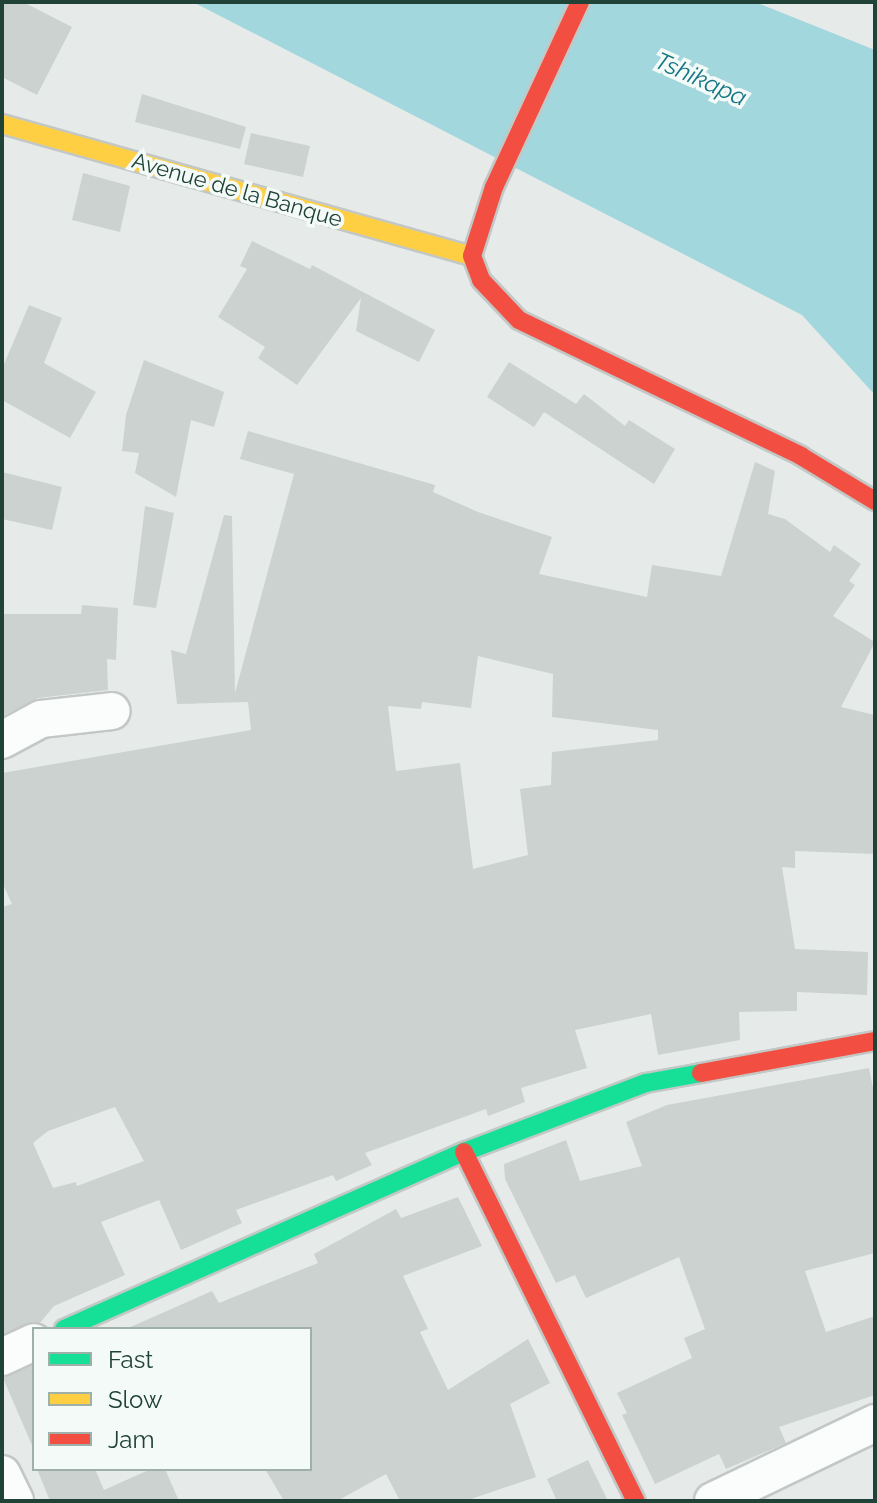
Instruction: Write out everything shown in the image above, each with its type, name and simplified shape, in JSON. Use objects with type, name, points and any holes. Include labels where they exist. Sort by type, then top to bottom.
[{"type":"street","points":[[580,2],[494,187],[472,256],[481,280],[519,320],[801,456],[875,501]]},
{"type":"street","name":"Avenue de la Banque","points":[[2,124],[472,256]]},
{"type":"street","points":[[2,740],[41,719],[112,711]]},
{"type":"street","points":[[69,1327],[464,1152],[646,1083],[875,1041]]},
{"type":"street","points":[[464,1152],[636,1501]]},
{"type":"street","points":[[2,1357],[32,1343]]},
{"type":"street","points":[[713,1501],[875,1423]]},
{"type":"street","points":[[2,1474],[15,1501]]},
{"type":"water","name":"Tshikapa","points":[[193,2],[755,2],[875,50],[875,395],[802,315]]},
{"type":"building","points":[[2,2],[23,2],[72,27],[37,95],[2,77]]},
{"type":"building","points":[[142,94],[246,127],[240,149],[135,122]]},
{"type":"building","points":[[251,133],[310,146],[303,177],[244,164]]},
{"type":"building","points":[[83,173],[130,186],[120,232],[72,220]]},
{"type":"building","points":[[252,241],[310,269],[312,265],[435,330],[419,362],[356,331],[361,298],[297,385],[258,358],[265,347],[218,317],[247,269],[240,266]]},
{"type":"building","points":[[29,305],[62,318],[44,363],[96,392],[70,438],[2,400],[2,369]]},
{"type":"building","points":[[144,360],[224,392],[214,427],[191,420],[176,497],[135,473],[139,453],[122,451],[126,415]]},
{"type":"building","points":[[509,362],[576,404],[584,394],[625,426],[629,420],[675,449],[654,484],[544,412],[534,427],[487,397]]},
{"type":"building","points":[[248,431],[435,485],[433,492],[478,512],[552,537],[539,574],[647,597],[652,565],[721,576],[755,462],[775,471],[768,514],[785,519],[830,552],[834,545],[861,564],[849,581],[855,585],[833,616],[875,642],[841,707],[875,715],[875,854],[795,851],[795,868],[782,867],[795,949],[868,952],[867,995],[797,992],[797,1011],[739,1012],[740,1040],[658,1055],[651,1014],[575,1030],[587,1068],[521,1088],[525,1102],[488,1116],[486,1109],[365,1153],[372,1165],[336,1181],[333,1175],[236,1210],[242,1223],[181,1250],[159,1200],[101,1222],[125,1275],[54,1306],[40,1323],[2,1334],[2,907],[12,904],[2,882],[2,773],[251,730],[248,702],[177,704],[171,650],[186,654],[224,515],[232,516],[235,693],[294,474],[240,459]],"holes":[[[478,656],[553,674],[552,717],[658,730],[658,740],[552,752],[551,785],[520,789],[528,855],[473,869],[460,763],[396,771],[388,706],[421,709],[422,702],[471,708]],[[115,1107],[144,1161],[77,1186],[76,1182],[53,1188],[33,1143],[48,1131]]]},
{"type":"building","points":[[2,472],[62,487],[52,530],[2,519]]},
{"type":"building","points":[[145,506],[174,513],[156,608],[133,605]]},
{"type":"building","points":[[82,605],[118,608],[116,660],[107,659],[108,690],[38,698],[2,716],[2,614],[81,614]]},
{"type":"building","points":[[869,1068],[875,1098],[875,1253],[805,1271],[826,1332],[875,1316],[875,1395],[779,1427],[786,1443],[726,1469],[719,1454],[655,1484],[622,1415],[627,1413],[617,1393],[692,1358],[684,1338],[705,1329],[679,1257],[586,1298],[575,1275],[556,1283],[505,1179],[504,1164],[566,1140],[580,1181],[642,1166],[626,1122],[667,1105]]},
{"type":"building","points":[[458,1197],[482,1246],[403,1276],[428,1329],[420,1332],[448,1390],[528,1339],[550,1383],[510,1404],[536,1477],[465,1501],[400,1501],[386,1474],[337,1501],[284,1501],[266,1471],[312,1471],[312,1327],[131,1327],[212,1291],[219,1303],[318,1263],[314,1254],[396,1209],[401,1218]]},
{"type":"building","points":[[32,1366],[32,1445],[3,1378]]},
{"type":"building","points":[[588,1460],[608,1501],[557,1501],[547,1479]]},
{"type":"building","points":[[38,1471],[96,1471],[104,1490],[147,1471],[166,1471],[179,1501],[50,1501]]},
{"type":"traffic: fast","points":[[69,1327],[464,1152],[646,1083],[701,1073]]},
{"type":"traffic: slow","points":[[2,124],[472,256]]},
{"type":"traffic: jam","points":[[580,2],[494,187],[472,256],[481,280],[519,320],[801,456],[875,501]]},
{"type":"traffic: jam","points":[[701,1073],[875,1041]]},
{"type":"traffic: jam","points":[[464,1152],[636,1501]]}]
